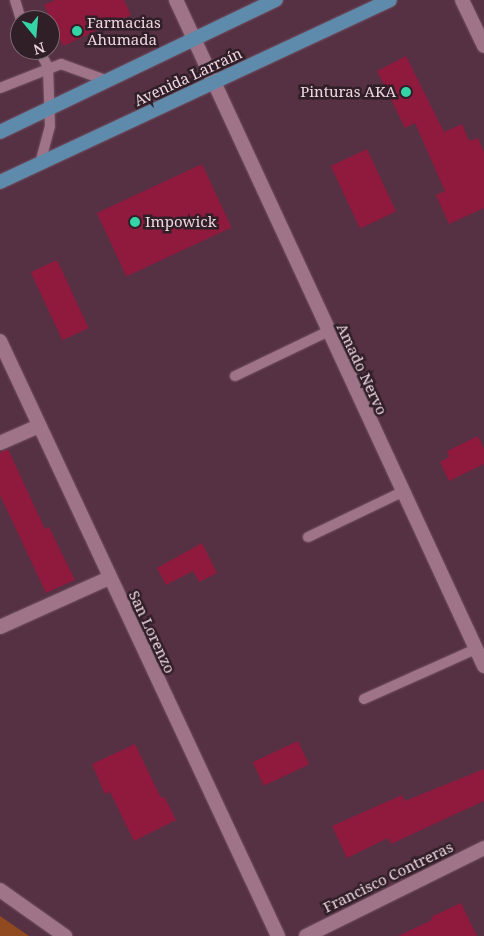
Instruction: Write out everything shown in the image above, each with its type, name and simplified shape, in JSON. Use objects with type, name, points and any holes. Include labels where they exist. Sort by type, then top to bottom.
[{"type":"main road","name":"Avenida Larraín","points":[[0,132],[276,0]]},
{"type":"main road","name":"Avenida Larraín","points":[[0,182],[390,0]]},
{"type":"street","name":"Amado Nervo","points":[[176,0],[327,332],[484,666]]},
{"type":"street","points":[[462,0],[484,46]]},
{"type":"street","name":"San Lorenzo","points":[[0,341],[109,578],[278,936]]},
{"type":"street","points":[[0,443],[39,426]]},
{"type":"street","points":[[0,627],[109,578]]},
{"type":"street","name":"Francisco Contreras","points":[[306,936],[484,848]]},
{"type":"street","points":[[0,890],[65,936]]},
{"type":"lane","points":[[40,164],[48,143],[50,108],[48,67],[44,60]]},
{"type":"lane","points":[[0,88],[48,67],[61,64],[108,81]]},
{"type":"lane","points":[[235,376],[327,332]]},
{"type":"lane","points":[[308,537],[402,492]]},
{"type":"lane","points":[[364,700],[476,648]]},
{"type":"shaded area","points":[[0,916],[29,936],[0,936]]},
{"type":"building","name":"Farmacias Ahumada","points":[[55,0],[124,0],[131,15],[63,46],[60,40],[60,10],[46,10],[44,5]]},
{"type":"building","points":[[406,56],[444,132],[462,124],[469,141],[478,138],[484,152],[484,208],[449,224],[436,195],[445,191],[415,123],[405,128],[377,71]]},
{"type":"building","points":[[367,149],[396,212],[360,228],[331,166]]},
{"type":"building","points":[[202,164],[232,227],[126,276],[97,213]]},
{"type":"building","points":[[57,260],[89,328],[62,340],[31,272]]},
{"type":"building","points":[[478,436],[484,449],[484,464],[449,481],[440,462],[449,457],[447,451]]},
{"type":"building","points":[[8,449],[45,529],[49,527],[75,580],[46,593],[0,495],[0,452]]},
{"type":"building","points":[[202,543],[217,573],[199,582],[193,571],[166,585],[157,568]]},
{"type":"building","points":[[298,741],[309,765],[264,786],[253,762]]},
{"type":"building","points":[[135,744],[161,798],[164,796],[176,820],[134,841],[110,792],[105,794],[92,764]]},
{"type":"building","points":[[484,769],[484,801],[391,844],[388,838],[347,858],[332,826],[402,795],[405,801]]},
{"type":"building","points":[[461,903],[477,936],[398,936],[432,920],[431,917]]},
{"type":"place","name":"Farmacias Ahumada","points":[[77,31]]},
{"type":"place","name":"Pinturas AKA","points":[[406,92]]},
{"type":"place","name":"Impowick","points":[[135,222]]}]
